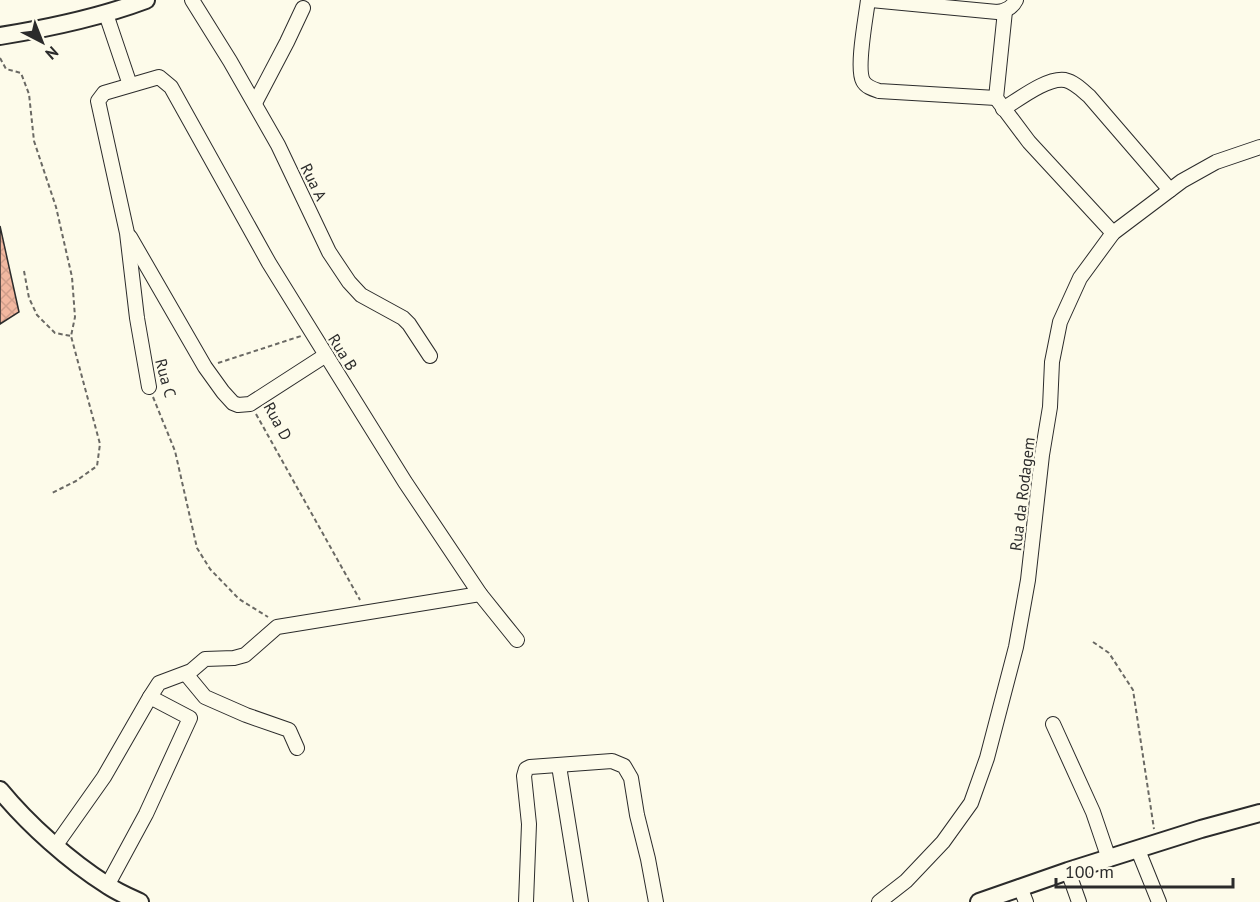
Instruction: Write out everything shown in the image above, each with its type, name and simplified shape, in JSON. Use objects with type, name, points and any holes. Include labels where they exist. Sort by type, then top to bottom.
[{"type":"main road","points":[[0,36],[53,27],[106,14],[146,0]]},
{"type":"main road","points":[[0,790],[56,845],[107,886],[140,902]]},
{"type":"main road","points":[[979,902],[1023,895],[1068,871],[1260,813]]},
{"type":"street","name":"Rua A","points":[[192,0],[255,103],[278,145],[329,252],[339,267],[361,295],[403,318],[430,356]]},
{"type":"street","points":[[1016,0],[1005,11],[997,12],[869,0],[860,68],[863,80],[869,87],[879,91],[1000,103],[1051,81],[1066,80],[1089,96],[1170,190]]},
{"type":"street","points":[[255,103],[303,8]]},
{"type":"street","points":[[1005,11],[1000,103],[1029,142],[1113,233]]},
{"type":"street","points":[[106,14],[130,85]]},
{"type":"street","name":"Rua B","points":[[130,85],[154,78],[163,79],[171,87],[269,263],[405,482],[480,594],[517,640]]},
{"type":"street","name":"Rua C","points":[[130,85],[104,93],[98,98],[98,105],[127,233],[137,318],[149,387]]},
{"type":"street","name":"Rua da Rodagem","points":[[879,902],[912,875],[944,842],[971,803],[977,788],[998,720],[1016,647],[1026,591],[1050,407],[1052,362],[1060,322],[1080,278],[1113,233],[1170,190],[1216,162],[1260,147]]},
{"type":"street","name":"Rua D","points":[[127,233],[205,367],[230,400],[238,405],[250,404]]},
{"type":"street","points":[[250,404],[326,355]]},
{"type":"street","points":[[56,845],[104,777],[159,683],[186,674],[208,658],[234,658],[245,655],[273,630],[291,625],[480,594]]},
{"type":"street","points":[[186,674],[201,694],[246,715],[283,726],[293,735],[297,748]]},
{"type":"street","points":[[107,886],[146,814],[201,694]]},
{"type":"street","points":[[150,697],[190,718]]},
{"type":"street","points":[[1053,724],[1093,812],[1109,859]]},
{"type":"street","points":[[526,902],[529,824],[524,776],[526,769],[536,766],[612,761],[624,766],[632,783],[636,815],[648,859],[656,902]]},
{"type":"street","points":[[559,766],[581,902]]},
{"type":"street","points":[[1138,850],[1159,902]]},
{"type":"street","points":[[1068,871],[1079,902]]},
{"type":"path","points":[[0,58],[6,69],[21,73],[29,94],[34,141],[56,207],[72,277],[75,317],[71,336],[99,444],[98,466],[52,493]]},
{"type":"path","points":[[24,271],[29,298],[37,315],[55,333],[71,336]]},
{"type":"path","points":[[205,367],[312,333]]},
{"type":"path","name":"Rua C","points":[[149,387],[175,451],[198,548],[210,568],[239,599],[264,616],[291,625]]},
{"type":"path","name":"Rua D","points":[[250,404],[368,613]]},
{"type":"path","points":[[1093,642],[1109,653],[1133,690],[1156,843]]},
{"type":"building","points":[[0,226],[19,312],[0,324]]}]
